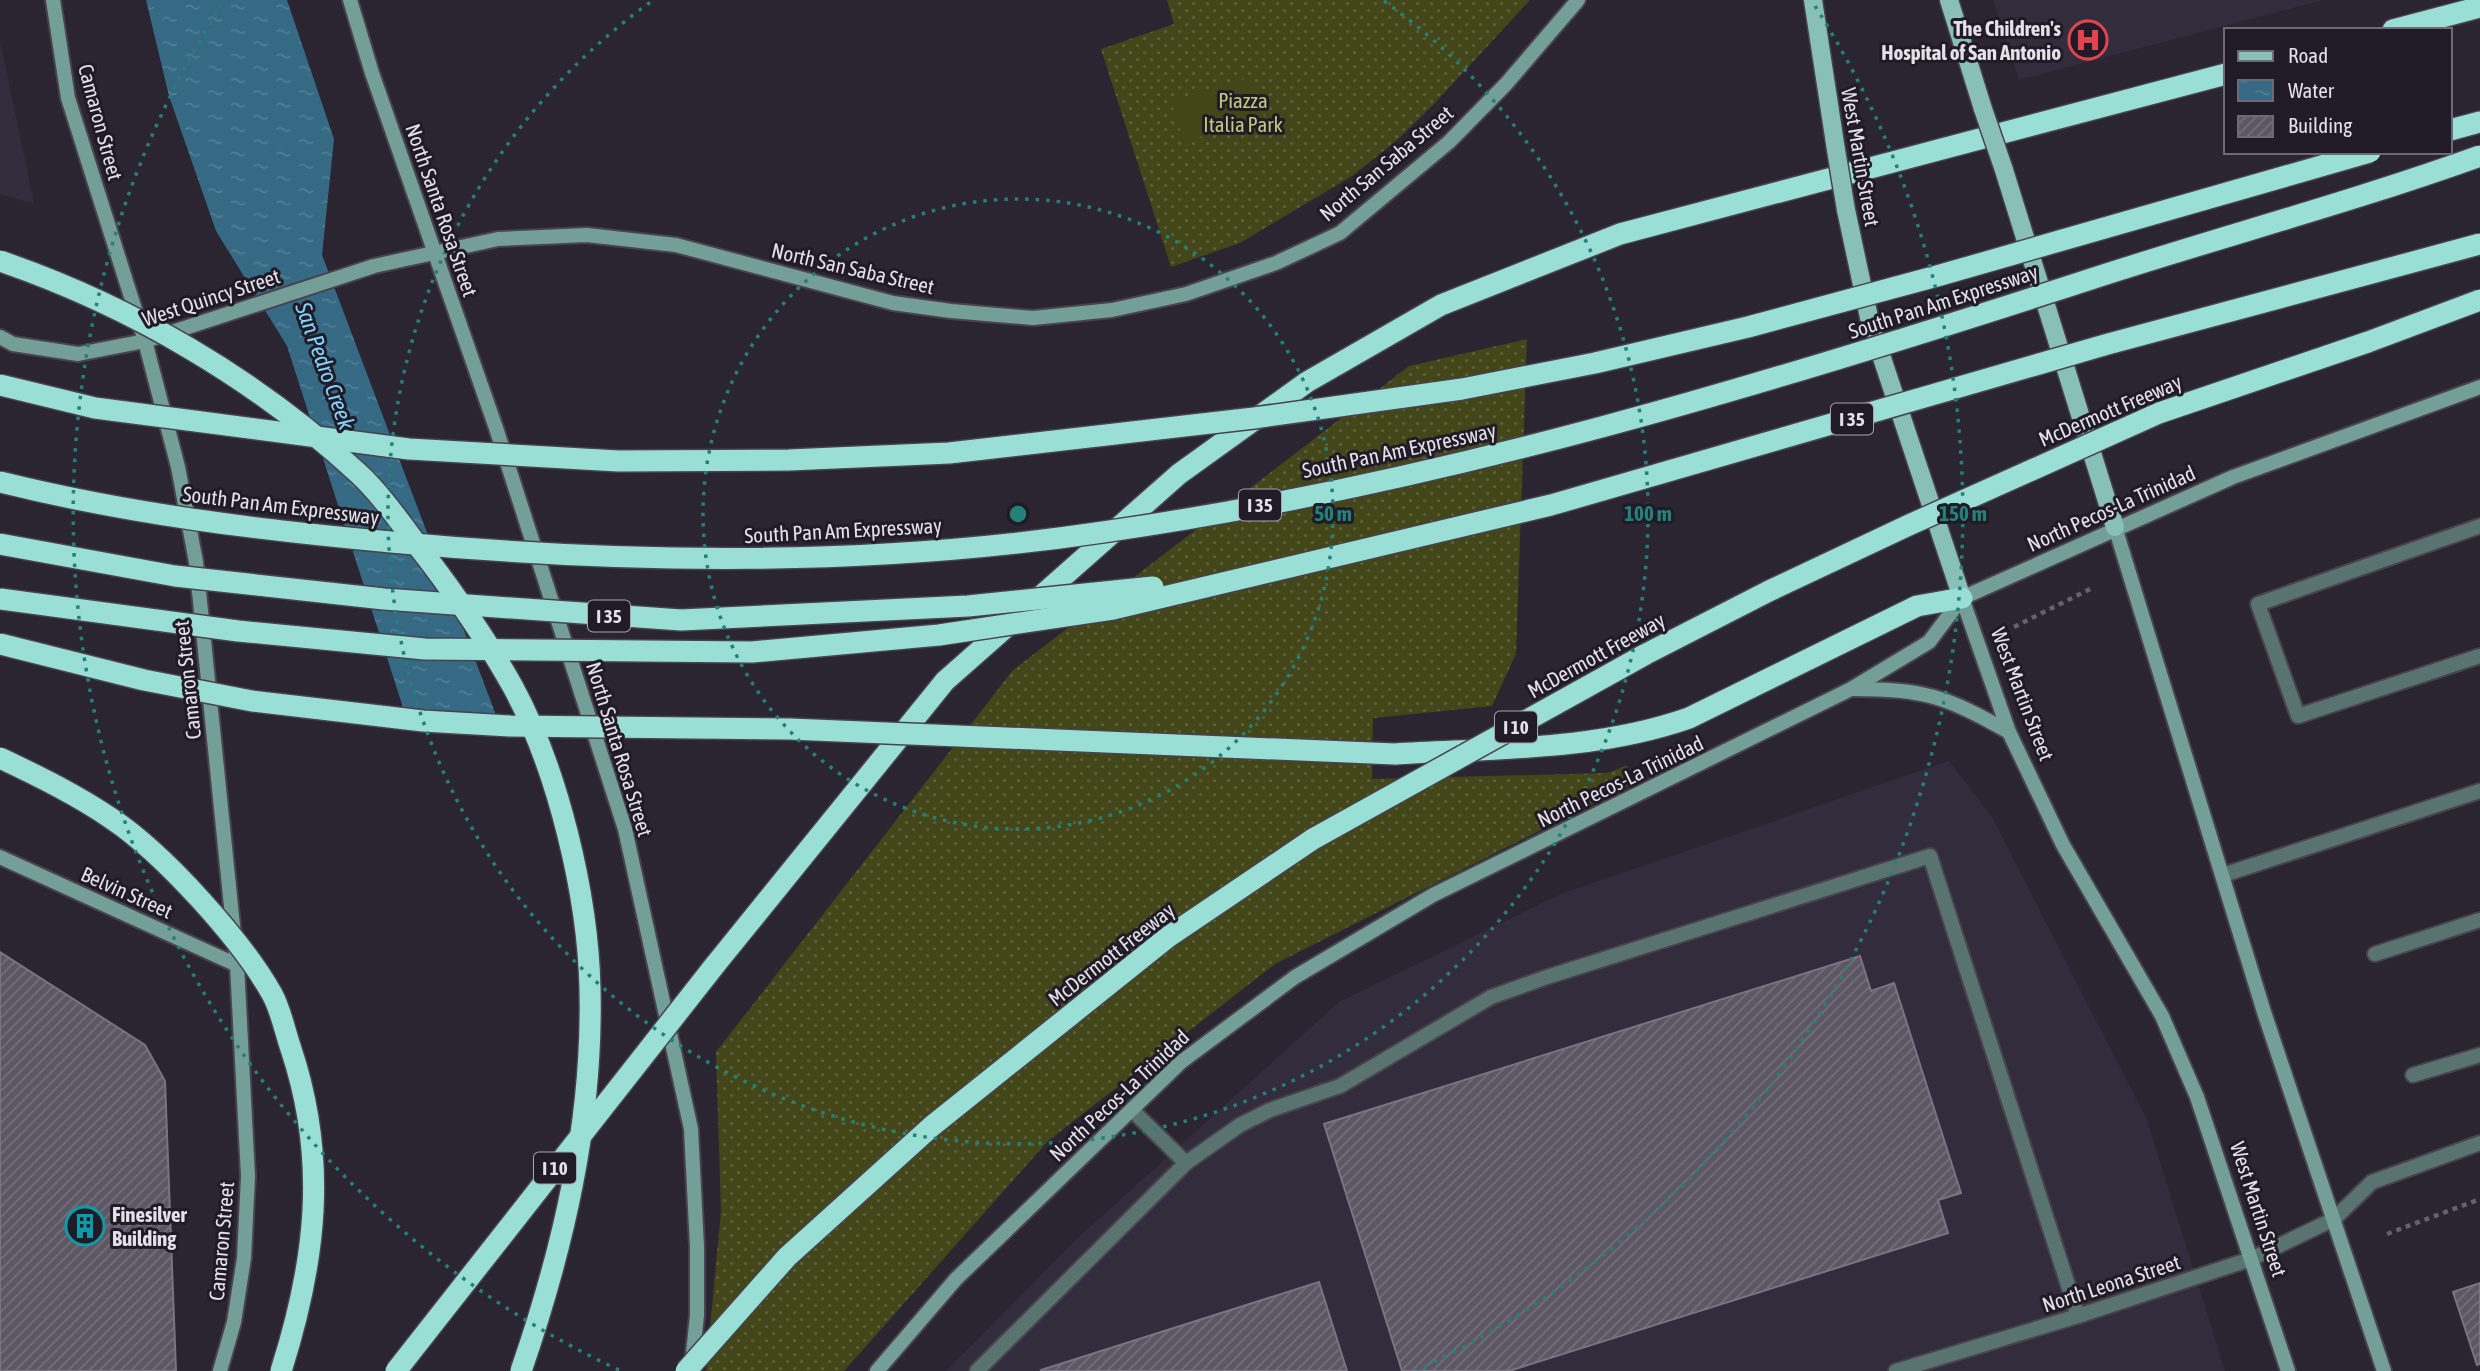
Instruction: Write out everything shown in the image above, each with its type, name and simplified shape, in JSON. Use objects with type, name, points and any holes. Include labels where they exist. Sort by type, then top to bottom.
[{"type":"highway","points":[[2401,28],[2480,7]]},
{"type":"highway","name":"I 10","points":[[396,1371],[715,965],[946,681],[1179,474],[1307,382],[1441,305],[1620,234],[2224,75]]},
{"type":"highway","points":[[2452,129],[2480,122]]},
{"type":"highway","name":"South Pan Am Expressway","points":[[0,385],[95,408],[410,449],[618,461],[789,460],[949,453],[1254,418],[1475,387],[1595,363],[1748,327],[2363,154]]},
{"type":"highway","name":"South Pan Am Expressway","points":[[0,482],[203,523],[510,553],[734,559],[826,558],[970,548],[1102,533],[1241,509],[1538,446],[1877,349],[2480,156]]},
{"type":"highway","name":"I 35","points":[[0,599],[225,630],[425,649],[752,652],[939,635],[1113,609],[1221,581],[1551,505],[2108,344],[2480,244]]},
{"type":"highway","points":[[0,261],[49,278],[118,309],[217,366],[293,417],[361,476],[379,497],[473,619],[515,690],[540,750],[570,842],[590,986],[588,1074],[578,1164],[562,1240],[521,1371]]},
{"type":"highway","name":"McDermott Freeway","points":[[689,1371],[787,1257],[932,1126],[1168,937],[1313,839],[1646,654],[1769,590],[1909,525],[2159,413],[2368,342],[2480,300]]},
{"type":"highway","name":"I 35","points":[[0,544],[189,578],[384,599],[681,620],[968,606],[1221,581]]},
{"type":"highway","points":[[0,644],[144,680],[252,701],[423,721],[510,726],[790,729],[1395,754],[1570,744],[1652,731],[1689,718],[1917,606],[1962,598]]},
{"type":"highway","points":[[0,758],[114,820],[203,903],[273,996],[308,1105],[314,1153],[311,1250],[299,1314],[281,1371]]},
{"type":"main road","name":"Camaron Street","points":[[53,0],[68,98],[145,341],[178,467],[196,562],[237,965],[248,1215],[234,1322],[220,1371]]},
{"type":"main road","name":"North Santa Rosa Street","points":[[350,0],[434,253],[496,428],[628,842],[691,1129],[697,1247],[697,1315],[689,1371]]},
{"type":"main road","name":"North San Saba Street","points":[[434,253],[498,239],[587,235],[677,245],[893,303],[1033,318],[1112,310],[1186,294],[1276,263],[1340,233],[1450,142],[1506,84],[1578,0]]},
{"type":"main road","name":"West Martin Street","points":[[1813,0],[1846,210],[1870,322],[1962,598],[2009,732],[2063,845],[2162,1016],[2197,1097],[2288,1371]]},
{"type":"main road","points":[[1949,0],[2223,875],[2384,1371]]},
{"type":"main road","name":"West Quincy Street","points":[[0,337],[13,344],[78,354],[145,341],[374,266],[434,253]]},
{"type":"main road","name":"North Pecos-La Trinidad","points":[[877,1371],[956,1279],[1181,1062],[1295,977],[1433,895],[1851,689],[1929,642],[1962,598],[2115,527],[2233,477],[2480,387]]},
{"type":"main road","points":[[1851,689],[1901,689],[1931,694],[1962,706],[2009,732]]},
{"type":"main road","name":"Belvin Street","points":[[0,857],[237,965]]},
{"type":"street","points":[[2480,526],[2258,604],[2298,716],[2480,656]]},
{"type":"street","points":[[2223,875],[2480,791]]},
{"type":"street","points":[[977,1371],[1186,1163],[1240,1125],[1270,1111],[1340,1087],[1491,997],[1547,976],[1930,856],[2078,1316]]},
{"type":"street","points":[[2375,954],[2480,920]]},
{"type":"street","points":[[2413,1075],[2480,1055]]},
{"type":"street","points":[[1132,1110],[1186,1163]]},
{"type":"street","name":"North Leona Street","points":[[1896,1371],[2078,1316],[2251,1259],[2333,1219],[2372,1182],[2480,1143]]},
{"type":"path","points":[[2014,627],[2092,588]]},
{"type":"path","points":[[2387,1234],[2480,1199]]},
{"type":"shaded area","name":"The Children's Hospital of San Antonio","points":[[1993,0],[2323,0],[2019,80]]},
{"type":"shaded area","points":[[0,40],[34,204],[0,194]]},
{"type":"shaded area","points":[[1949,761],[1992,817],[2147,1120],[2225,1371],[946,1371],[1081,1235],[1339,1002],[1561,894]]},
{"type":"green space","name":"Piazza Italia Park","points":[[1167,0],[1530,0],[1435,103],[1395,142],[1352,176],[1240,243],[1171,267],[1101,49],[1174,24]]},
{"type":"green space","points":[[1252,77],[1264,117],[1184,142],[1171,102]]},
{"type":"green space","points":[[1527,339],[1516,654],[1492,706],[1373,718],[1372,779],[1608,773],[1627,765],[1630,785],[1275,964],[1048,1141],[844,1371],[706,1371],[721,1211],[716,1052],[1013,670],[1409,366]]},
{"type":"water","name":"San Pedro Creek","points":[[146,0],[287,0],[334,139],[322,255],[499,723],[407,720],[287,346],[216,231],[169,96]]},
{"type":"building","name":"Finesilver Building","points":[[0,952],[145,1045],[165,1081],[176,1371],[0,1371]]},
{"type":"building","points":[[1860,956],[1871,991],[1894,983],[1961,1193],[1938,1200],[1948,1233],[1509,1371],[1402,1371],[1324,1124]]},
{"type":"building","points":[[1319,1282],[1347,1371],[1041,1370]]},
{"type":"building","points":[[2480,1283],[2480,1364],[2477,1365],[2453,1292]]},
{"type":"place","name":"The Children's Hospital of San Antonio","points":[[2088,40]]},
{"type":"place","name":"Finesilver Building","points":[[85,1226]]}]
